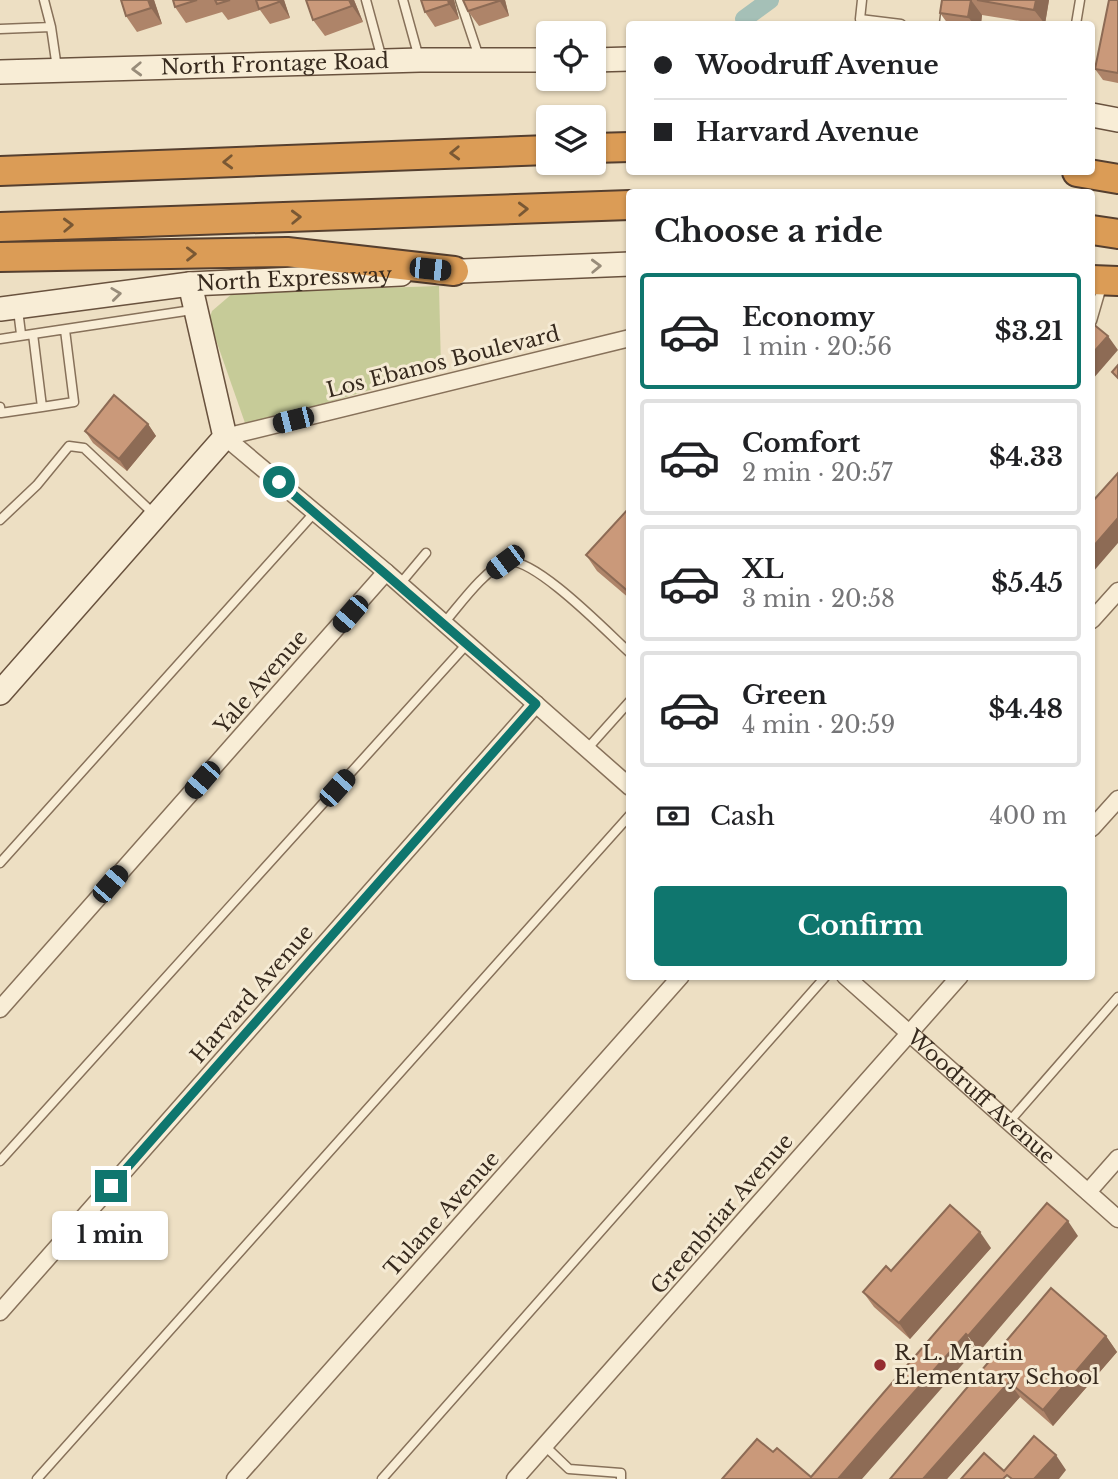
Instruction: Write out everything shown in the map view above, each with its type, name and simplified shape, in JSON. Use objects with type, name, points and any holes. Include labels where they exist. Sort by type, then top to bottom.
[{"type":"highway","points":[[606,147],[626,146]]},
{"type":"highway","points":[[0,171],[536,150]]},
{"type":"highway","points":[[1092,175],[1118,180]]},
{"type":"highway","points":[[0,227],[626,205]]},
{"type":"highway","points":[[1095,230],[1118,234]]},
{"type":"highway","points":[[0,257],[287,252],[454,271]]},
{"type":"main road","points":[[606,60],[626,59]]},
{"type":"main road","name":"North Frontage Road","points":[[0,72],[420,60],[536,60]]},
{"type":"main road","points":[[1095,116],[1118,120]]},
{"type":"main road","name":"North Expressway","points":[[9,308],[190,284],[626,264]]},
{"type":"main road","points":[[0,693],[225,437],[190,284]]},
{"type":"street","name":"Los Ebanos Boulevard","points":[[225,437],[626,339]]},
{"type":"street","points":[[225,437],[400,584],[626,783]]},
{"type":"street","name":"Yale Avenue","points":[[0,1009],[386,572]]},
{"type":"street","points":[[1095,617],[1118,591]]},
{"type":"street","name":"Harvard Avenue","points":[[0,1312],[536,704]]},
{"type":"street","points":[[1095,825],[1118,799]]},
{"type":"street","name":"Tulane Avenue","points":[[234,1479],[677,980]]},
{"type":"street","name":"Woodruff Avenue","points":[[849,980],[1118,1219]]},
{"type":"street","name":"Greenbriar Avenue","points":[[516,1479],[956,980]]},
{"type":"street","points":[[1088,1192],[1118,1158]]},
{"type":"lane","points":[[44,0],[58,71]]},
{"type":"lane","points":[[366,0],[383,62]]},
{"type":"lane","points":[[403,0],[420,60]]},
{"type":"lane","points":[[460,0],[480,60]]},
{"type":"lane","points":[[862,0],[860,19],[876,21]]},
{"type":"lane","points":[[944,21],[947,0]]},
{"type":"lane","points":[[1076,21],[1080,0]]},
{"type":"lane","points":[[0,29],[51,27]]},
{"type":"lane","points":[[1095,312],[1104,287]]},
{"type":"lane","points":[[9,308],[21,334]]},
{"type":"lane","points":[[0,339],[196,310]]},
{"type":"lane","points":[[0,407],[1,413],[74,402],[65,330]]},
{"type":"lane","points":[[33,334],[42,407]]},
{"type":"lane","points":[[0,520],[37,485],[69,446],[84,448],[156,516]]},
{"type":"lane","points":[[0,863],[315,512]]},
{"type":"lane","points":[[400,584],[426,553]]},
{"type":"lane","points":[[444,623],[480,582],[505,562],[515,562],[537,570],[626,649]]},
{"type":"lane","points":[[0,1161],[467,643]]},
{"type":"lane","points":[[587,749],[626,705]]},
{"type":"lane","points":[[37,1479],[626,819]]},
{"type":"lane","points":[[382,1479],[822,980]]},
{"type":"lane","points":[[1009,1122],[1118,997]]},
{"type":"lane","points":[[545,1446],[569,1469],[621,1473],[621,1479]]},
{"type":"green space","points":[[439,286],[441,369],[275,418],[245,423],[209,320],[212,311],[233,293]]},
{"type":"building","points":[[121,0],[148,0],[151,8],[126,16]]},
{"type":"building","points":[[173,0],[197,0],[175,7]]},
{"type":"building","points":[[256,0],[278,0],[279,2],[259,9]]},
{"type":"building","points":[[306,0],[349,0],[352,6],[313,20]]},
{"type":"building","points":[[421,0],[448,0],[449,4],[425,12]]},
{"type":"building","points":[[463,0],[499,0],[499,1],[468,11]]},
{"type":"building","points":[[942,0],[971,0],[968,17],[940,13]]},
{"type":"building","points":[[977,0],[1036,0],[1034,10]]},
{"type":"building","points":[[1109,0],[1118,0],[1118,73],[1095,69]]},
{"type":"building","points":[[1095,325],[1108,336],[1095,351]]},
{"type":"building","points":[[1118,365],[1118,378],[1112,372]]},
{"type":"building","points":[[114,395],[148,424],[119,459],[85,431]]},
{"type":"building","points":[[1118,473],[1118,518],[1095,545],[1095,499]]},
{"type":"building","points":[[626,511],[626,590],[586,555]]},
{"type":"building","points":[[1047,1203],[1068,1221],[838,1479],[722,1479],[757,1439],[773,1452],[777,1448],[811,1477]]},
{"type":"building","points":[[950,1205],[980,1232],[899,1323],[863,1292],[886,1266],[891,1271]]},
{"type":"building","points":[[1051,1288],[1106,1336],[1043,1410],[1009,1382],[923,1479],[890,1479]]},
{"type":"building","points":[[1034,1436],[1056,1455],[1034,1479],[1012,1479],[1007,1475],[1003,1479],[961,1479],[984,1453],[1004,1471]]},
{"type":"waterway","points":[[744,19],[770,0]]},
{"type":"place","name":"R. L. Martin Elementary School","points":[[880,1365]]},
{"type":"route","points":[[111,1186],[536,704],[279,482]]}]
